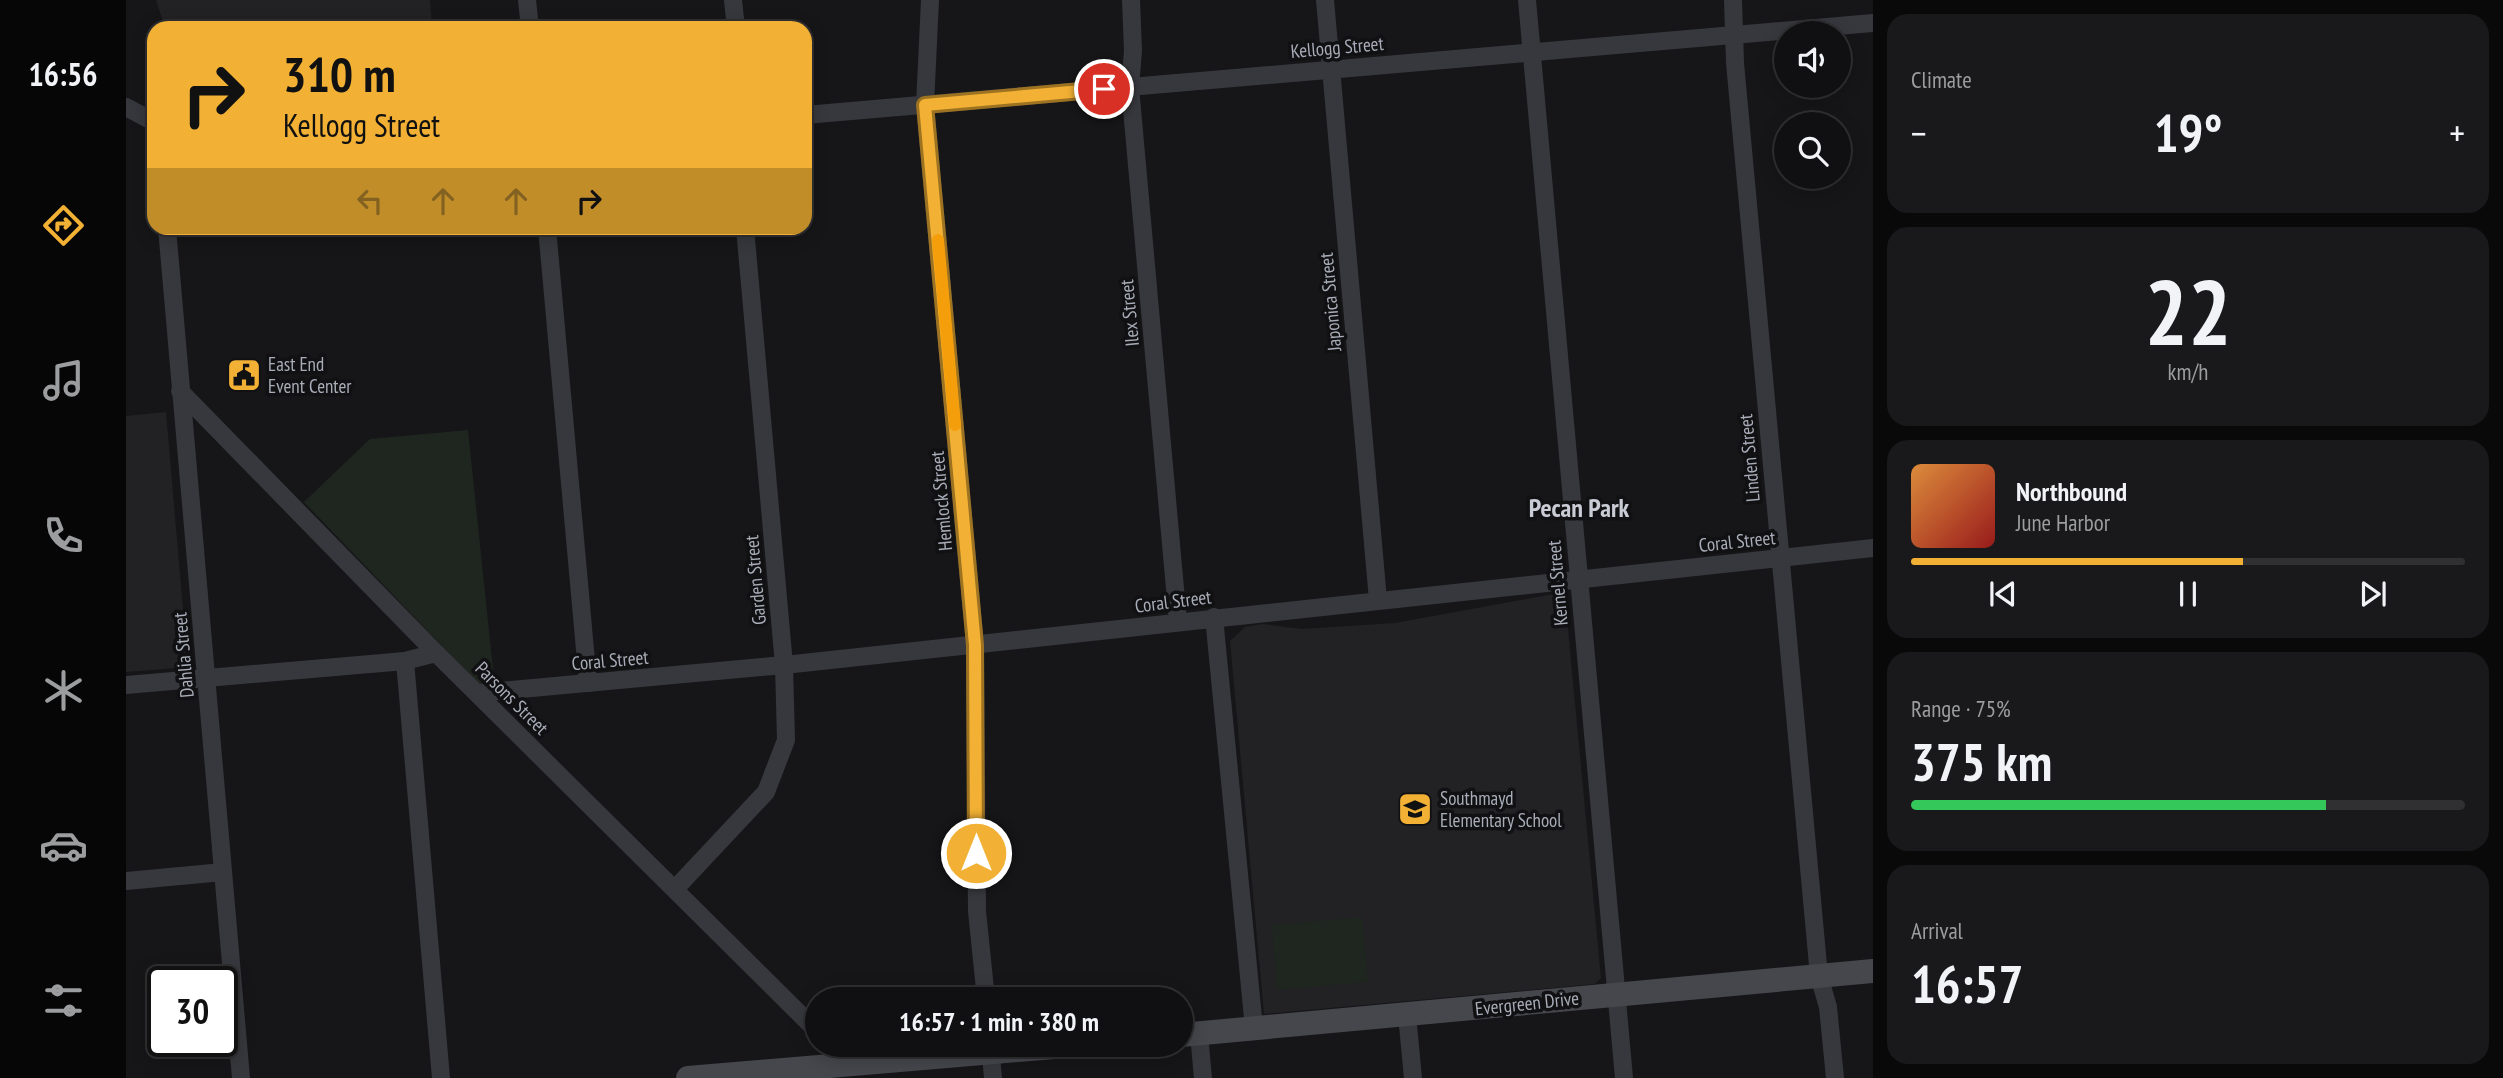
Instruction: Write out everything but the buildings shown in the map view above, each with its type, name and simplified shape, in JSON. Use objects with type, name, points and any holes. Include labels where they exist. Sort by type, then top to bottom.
[{"type":"street","points":[[527,0],[529,21]]},
{"type":"street","points":[[733,0],[735,21]]},
{"type":"street","name":"Hemlock Street","points":[[930,0],[925,105],[975,645],[977,911],[985,987]]},
{"type":"street","name":"Ilex Street","points":[[1131,0],[1133,51],[1130,87],[1178,622]]},
{"type":"street","name":"Japonica Street","points":[[1325,0],[1378,600]]},
{"type":"street","name":"Kernel Street","points":[[1527,0],[1624,1078]]},
{"type":"street","name":"Linden Street","points":[[1733,0],[1778,558],[1819,976],[1828,1007],[1835,1078]]},
{"type":"street","name":"Kellogg Street","points":[[812,114],[1873,23]]},
{"type":"street","points":[[126,107],[147,118]]},
{"type":"street","name":"Dahlia Street","points":[[168,235],[241,1078]]},
{"type":"street","points":[[548,235],[588,683]]},
{"type":"street","name":"Garden Street","points":[[675,889],[766,792],[774,778],[786,740],[784,665],[746,235]]},
{"type":"street","name":"Parsons Street","points":[[180,391],[436,653],[805,1019]]},
{"type":"street","name":"Coral Street","points":[[478,694],[784,665],[1873,548]]},
{"type":"street","points":[[1214,617],[1254,1028]]},
{"type":"street","points":[[126,685],[405,660],[436,653]]},
{"type":"street","points":[[405,660],[441,1078]]},
{"type":"street","points":[[126,881],[223,872]]},
{"type":"street","name":"Evergreen Drive","points":[[1193,1035],[1873,971]]},
{"type":"street","points":[[1407,1015],[1413,1078]]},
{"type":"street","points":[[1193,1045],[1203,1078]]},
{"type":"street","points":[[688,1078],[784,1074],[828,1057]]},
{"type":"street","points":[[991,1057],[993,1078]]},
{"type":"shaded area","points":[[156,0],[430,0],[432,21],[163,21]]},
{"type":"shaded area","points":[[166,412],[188,667],[126,672],[126,416]]},
{"type":"shaded area","points":[[468,430],[495,688],[478,683],[304,502],[370,439]]},
{"type":"shaded area","name":"Southmayd Elementary School","points":[[1554,594],[1564,601],[1566,608],[1601,978],[1595,984],[1264,1014],[1230,641],[1245,627],[1262,624],[1302,629],[1395,623]]},
{"type":"shaded area","points":[[1362,917],[1368,982],[1277,990],[1272,925]]},
{"type":"slow traffic","points":[[938,240],[955,425]]},
{"type":"place","name":"East End Event Center","points":[[244,375]]},
{"type":"place","name":"Southmayd Elementary School","points":[[1415,809]]},
{"type":"district","name":"Pecan Park","points":[[1579,508]]},
{"type":"route","points":[[976,853],[975,645],[925,105],[1104,89]]}]
